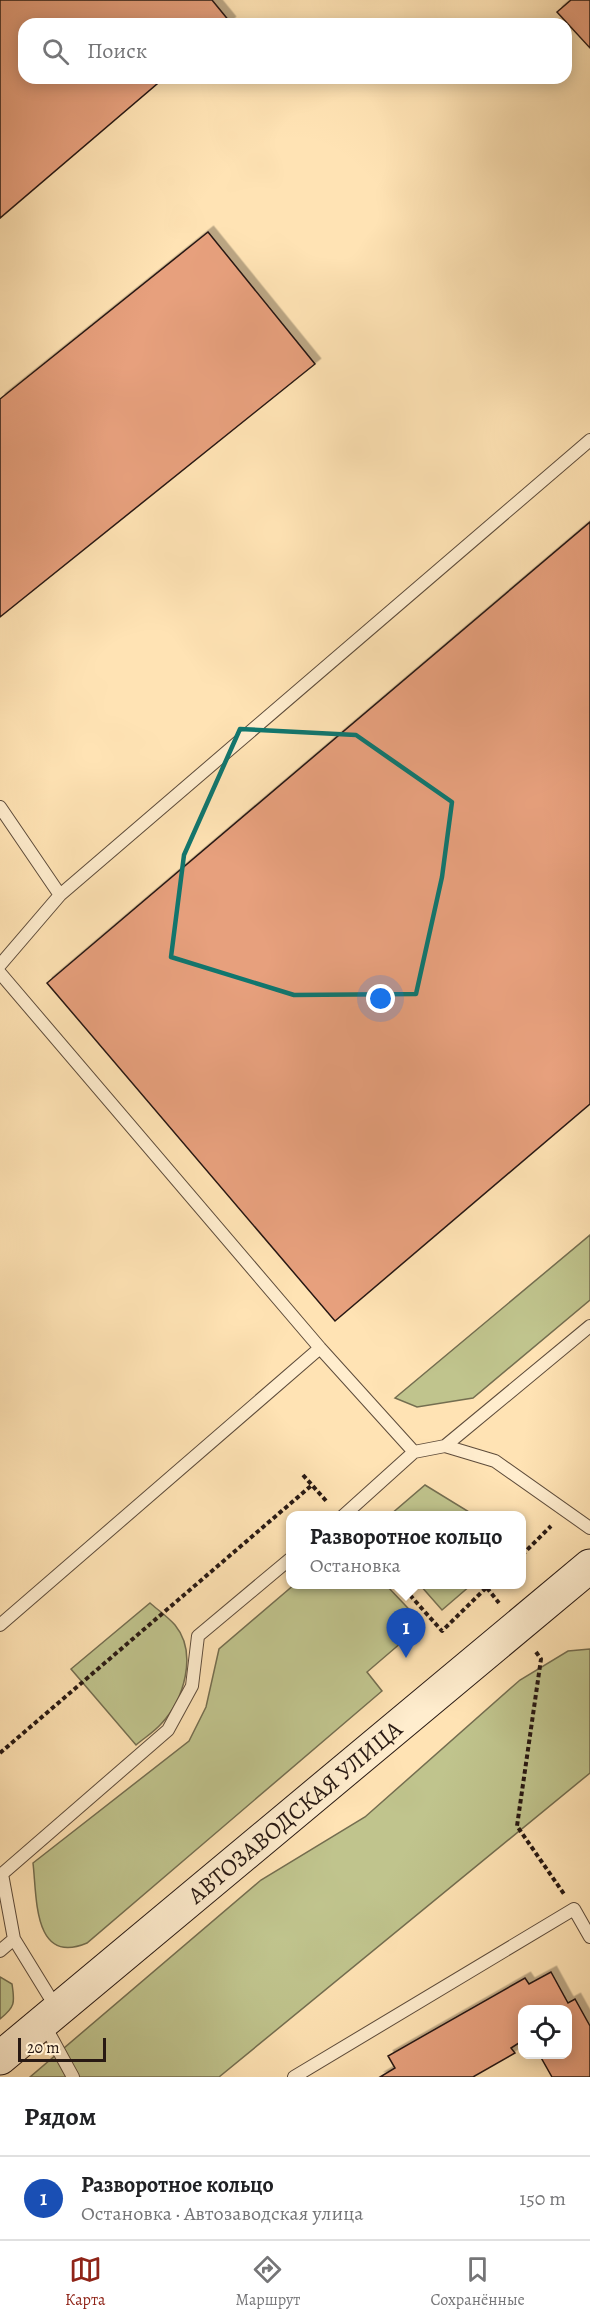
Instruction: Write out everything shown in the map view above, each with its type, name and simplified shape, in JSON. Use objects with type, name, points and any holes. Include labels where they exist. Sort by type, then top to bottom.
[{"type":"main road","name":"АВТОЗАВОДСКАЯ УЛИЦА","points":[[0,2058],[590,1566]]},
{"type":"lane","points":[[0,965],[60,895],[590,440]]},
{"type":"lane","points":[[0,807],[60,895]]},
{"type":"lane","points":[[0,973],[320,1348],[414,1452]]},
{"type":"lane","points":[[445,1446],[590,1326]]},
{"type":"lane","points":[[0,1625],[320,1348]]},
{"type":"lane","points":[[348,1511],[414,1452],[445,1446],[495,1461],[590,1528]]},
{"type":"lane","points":[[73,2077],[50,2016],[14,1939],[2,1874],[168,1730],[192,1686],[198,1636],[286,1563]]},
{"type":"lane","points":[[294,2077],[574,1909],[590,1937]]},
{"type":"lane","points":[[0,1951],[14,1939]]},
{"type":"path","points":[[303,1475],[331,1508]]},
{"type":"path","points":[[0,1753],[312,1485]]},
{"type":"path","points":[[526,1551],[567,1511]]},
{"type":"path","points":[[404,1589],[442,1631],[485,1589]]},
{"type":"path","points":[[541,1659],[517,1826],[574,1909]]},
{"type":"highlighted area","points":[[240,729],[356,735],[452,802],[442,877],[416,994],[294,995],[171,957],[184,855]]},
{"type":"green space","points":[[590,1235],[590,1300],[473,1398],[417,1407],[395,1398]]},
{"type":"green space","points":[[425,1485],[467,1511],[395,1511]]},
{"type":"green space","points":[[289,1589],[390,1589],[423,1624],[367,1672],[382,1691],[87,1943],[69,1948],[56,1945],[47,1937],[41,1924],[33,1863],[189,1741],[206,1707],[219,1649]]},
{"type":"green space","points":[[424,1589],[466,1589],[442,1610]]},
{"type":"green space","points":[[150,1603],[175,1625],[182,1636],[187,1662],[182,1690],[169,1714],[158,1727],[136,1745],[71,1669]]},
{"type":"green space","points":[[590,1649],[590,1773],[219,2077],[30,2077],[261,1880],[365,1817],[520,1680],[568,1651]]},
{"type":"green space","points":[[0,1977],[12,1984],[14,1996],[11,2008],[0,2019]]},
{"type":"building","points":[[0,0],[212,0],[227,18],[18,18],[18,84],[157,84],[0,218]]},
{"type":"building","points":[[571,0],[590,0],[590,48],[572,28],[572,18],[562,18],[557,12]]},
{"type":"building","points":[[208,232],[315,364],[0,617],[0,399]]},
{"type":"building","points":[[590,522],[590,1104],[335,1321],[47,983]]},
{"type":"building","points":[[551,1972],[568,2003],[575,1999],[590,2026],[590,2077],[552,2077],[542,2059],[572,2059],[572,2005],[518,2005],[518,2044],[511,2048],[515,2053],[473,2077],[380,2077],[395,2068],[388,2056],[525,1978],[529,1984]]},
{"type":"place","name":"Разворотное кольцо","points":[[406,1658]]}]
